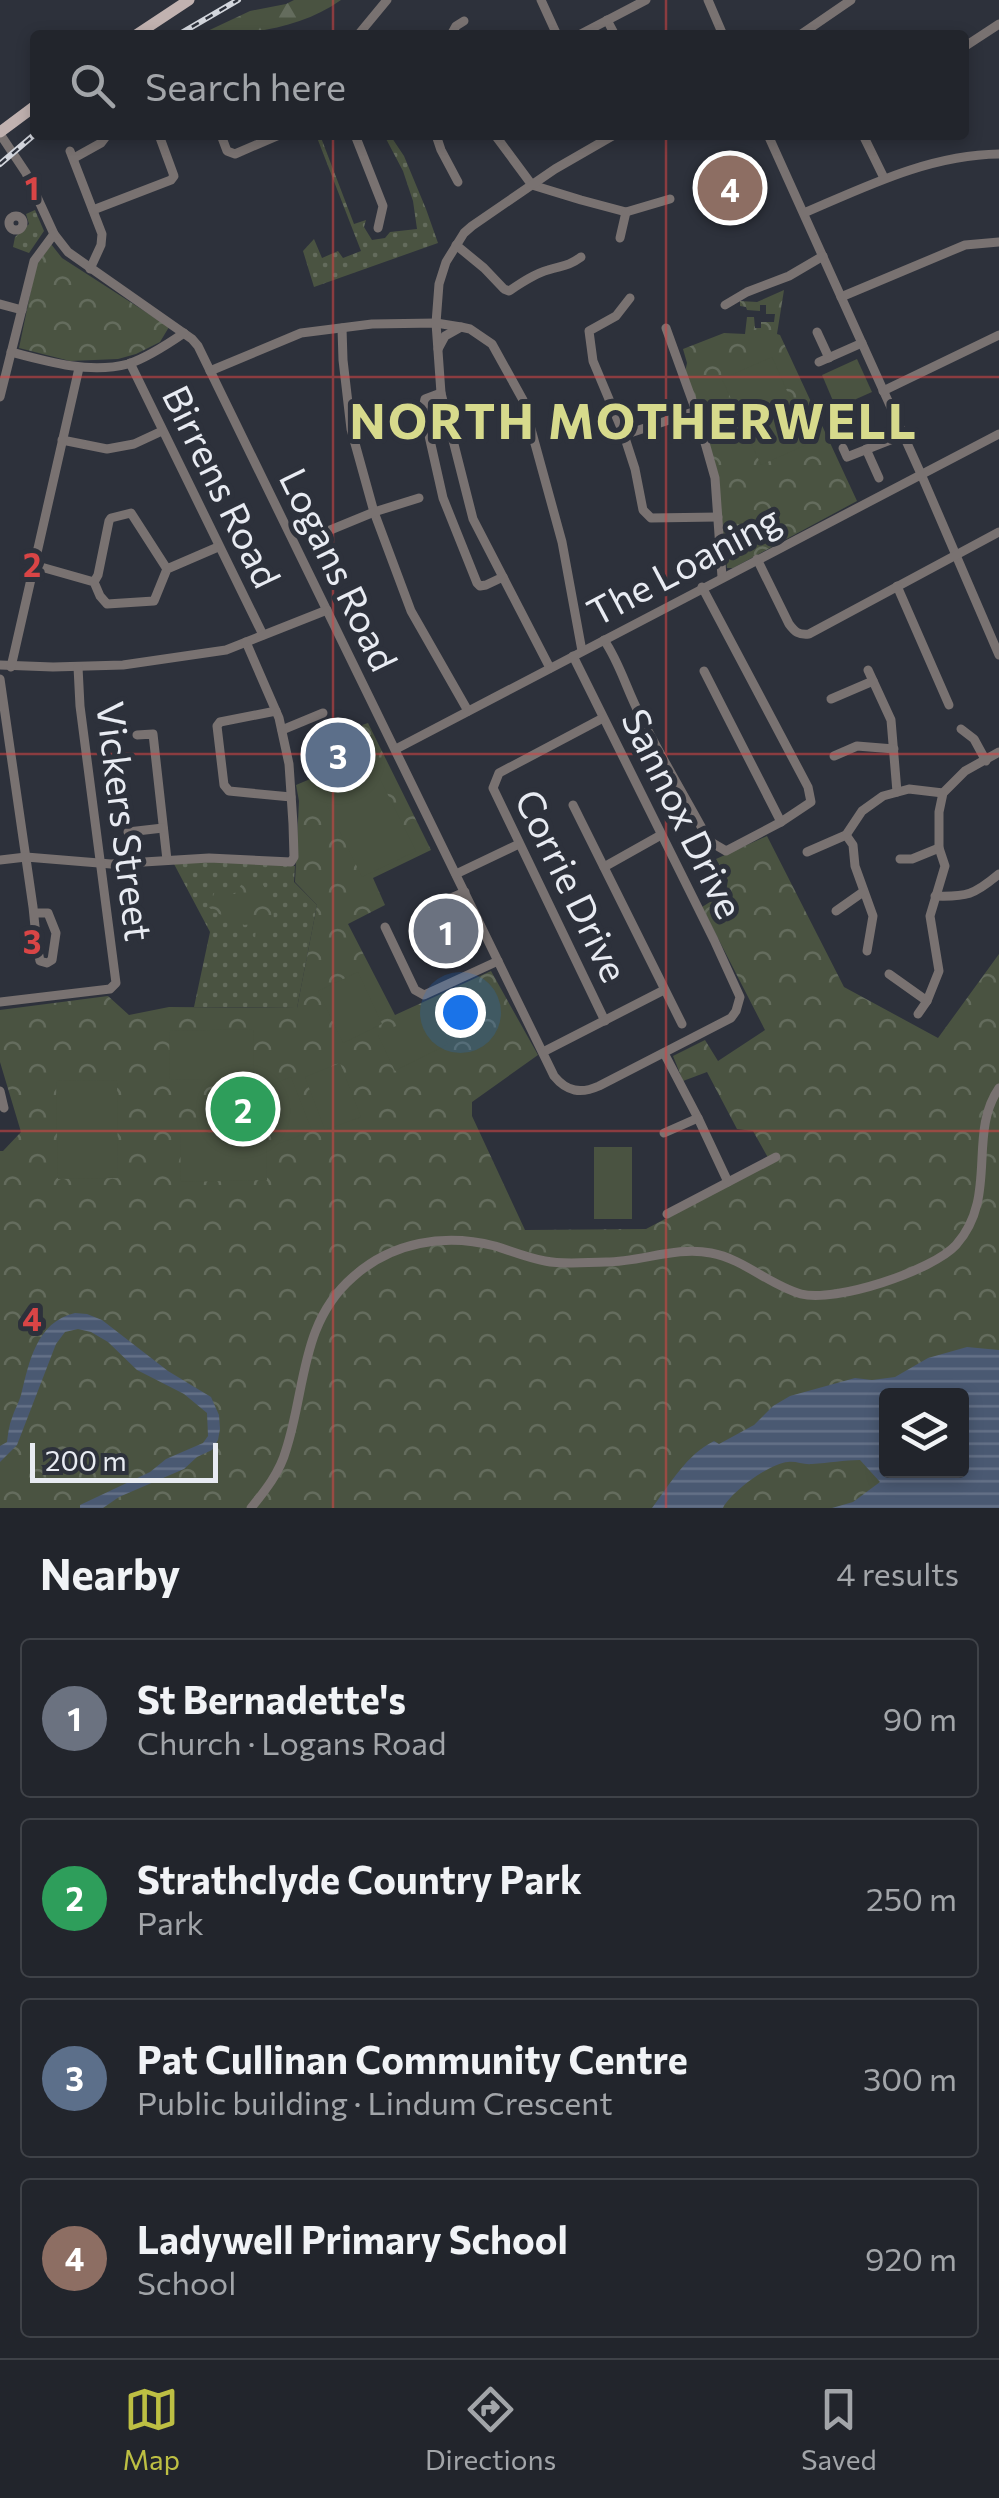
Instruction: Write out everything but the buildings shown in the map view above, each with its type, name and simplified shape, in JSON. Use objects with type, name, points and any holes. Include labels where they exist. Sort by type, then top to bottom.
[{"type":"main road","points":[[143,30],[188,0]]},
{"type":"main road","points":[[0,133],[30,110]]},
{"type":"street","points":[[362,30],[388,0]]},
{"type":"street","points":[[541,0],[555,30]]},
{"type":"street","points":[[588,30],[627,4],[646,0]]},
{"type":"street","points":[[708,0],[721,30]]},
{"type":"street","points":[[807,30],[851,0]]},
{"type":"street","points":[[607,20],[612,30]]},
{"type":"street","points":[[454,30],[464,21]]},
{"type":"street","points":[[969,44],[999,24]]},
{"type":"street","name":"Logans Road","points":[[0,133],[26,173],[54,234],[68,252],[198,346],[554,1076],[572,1090],[590,1090],[664,1053]]},
{"type":"street","points":[[90,269],[102,234],[72,154],[103,140]]},
{"type":"street","points":[[93,210],[171,180],[174,176],[161,140]]},
{"type":"street","points":[[223,140],[227,150],[235,154],[267,140]]},
{"type":"street","points":[[357,140],[383,206],[378,228]]},
{"type":"street","points":[[438,140],[458,182]]},
{"type":"street","points":[[499,140],[532,185],[626,212],[670,199]]},
{"type":"street","points":[[550,668],[472,519],[441,393],[436,323],[438,284],[456,244],[472,226],[606,140]]},
{"type":"street","points":[[770,140],[999,655]]},
{"type":"street","points":[[865,140],[884,178]]},
{"type":"street","points":[[804,213],[884,178],[959,156],[999,154]]},
{"type":"street","points":[[620,238],[626,212]]},
{"type":"street","points":[[0,398],[34,262],[54,234]]},
{"type":"street","points":[[841,297],[965,245],[999,242]]},
{"type":"street","points":[[456,244],[510,291],[550,269],[568,266],[580,256]]},
{"type":"street","points":[[725,304],[789,276],[823,256]]},
{"type":"street","points":[[630,298],[616,316],[589,330],[593,362],[624,435],[643,510],[652,518],[718,517]]},
{"type":"street","points":[[0,304],[22,310]]},
{"type":"street","points":[[210,371],[301,333],[372,324],[436,323],[461,327]]},
{"type":"street","points":[[437,352],[445,336],[461,327]]},
{"type":"street","name":"Sannox Drive","points":[[461,327],[492,344],[523,400],[562,542],[578,653],[603,718],[740,997],[730,1018],[664,1053]]},
{"type":"street","points":[[342,328],[350,422],[374,512],[411,611],[468,711]]},
{"type":"street","points":[[666,328],[715,478],[722,577]]},
{"type":"street","points":[[817,332],[824,360],[862,343]]},
{"type":"street","points":[[11,352],[79,368],[130,363],[184,333]]},
{"type":"street","points":[[883,391],[999,335]]},
{"type":"street","name":"Birrens Road","points":[[130,363],[263,636]]},
{"type":"street","points":[[79,368],[34,565],[5,666],[123,665],[226,650],[327,610]]},
{"type":"street","points":[[441,393],[425,399],[424,409],[444,498],[476,583],[486,585],[503,576]]},
{"type":"street","points":[[624,435],[696,411]]},
{"type":"street","points":[[62,440],[107,449],[134,444],[162,431]]},
{"type":"street","name":"The Loaning","points":[[396,749],[999,434]]},
{"type":"street","points":[[843,448],[847,457],[903,435]]},
{"type":"street","points":[[866,450],[879,478]]},
{"type":"street","points":[[323,533],[420,498]]},
{"type":"street","points":[[94,582],[109,521],[131,513],[168,570]]},
{"type":"street","points":[[757,559],[789,624],[801,635],[999,532]]},
{"type":"street","points":[[94,582],[106,604],[154,601],[168,570],[218,547]]},
{"type":"street","points":[[34,565],[94,582]]},
{"type":"street","points":[[897,586],[949,705]]},
{"type":"street","points":[[604,640],[617,658],[642,721],[709,841],[726,851],[781,822],[812,802],[808,787],[702,588]]},
{"type":"street","points":[[0,860],[26,857],[102,864],[208,858],[291,862],[294,857],[289,764],[276,711],[246,642]]},
{"type":"street","name":"Vickers Street","points":[[0,1002],[110,990],[116,983],[78,666]]},
{"type":"street","points":[[868,670],[891,720],[897,792]]},
{"type":"street","points":[[704,672],[781,822]]},
{"type":"street","points":[[0,679],[40,961],[47,963],[52,960],[56,933],[48,913],[34,913]]},
{"type":"street","points":[[835,694],[873,681]]},
{"type":"street","points":[[276,711],[220,722],[217,726],[224,785],[230,791],[291,797]]},
{"type":"street","points":[[282,730],[323,713]]},
{"type":"street","name":"Corrie Drive","points":[[603,718],[500,773],[493,788],[605,1021]]},
{"type":"street","points":[[961,730],[974,739],[986,761]]},
{"type":"street","points":[[138,735],[153,734],[166,860]]},
{"type":"street","points":[[834,756],[894,750]]},
{"type":"street","points":[[918,1014],[938,971],[930,916],[944,866],[939,848],[942,793],[965,771],[999,752]]},
{"type":"street","points":[[808,852],[846,835],[862,811],[883,796],[910,789],[942,793]]},
{"type":"street","points":[[572,805],[682,1024]]},
{"type":"street","points":[[128,832],[163,828]]},
{"type":"street","points":[[604,868],[661,835]]},
{"type":"street","points":[[846,835],[853,844],[855,866],[872,916],[864,935],[867,952]]},
{"type":"street","points":[[456,874],[520,844]]},
{"type":"street","points":[[900,859],[913,864],[939,848]]},
{"type":"street","points":[[934,896],[965,897],[999,874]]},
{"type":"street","points":[[435,905],[465,892]]},
{"type":"street","points":[[836,911],[844,899],[864,892]]},
{"type":"street","points":[[385,926],[414,990],[420,994],[498,961]]},
{"type":"street","points":[[890,974],[927,1001]]},
{"type":"street","points":[[543,1052],[664,990]]},
{"type":"street","points":[[664,1053],[728,1182]]},
{"type":"street","points":[[251,1508],[278,1471],[286,1452],[308,1350],[323,1312],[353,1276],[381,1256],[428,1242],[458,1240],[546,1262],[613,1262],[686,1251],[712,1253],[742,1264],[778,1286],[804,1294],[842,1294],[935,1261],[954,1248],[967,1231],[981,1193],[988,1111],[999,1088]]},
{"type":"street","points":[[0,1092],[4,1108]]},
{"type":"street","points":[[664,1134],[698,1118]]},
{"type":"street","points":[[671,1215],[776,1157]]},
{"type":"green space","points":[[294,0],[341,0],[291,24],[261,30],[210,30],[250,11]]},
{"type":"green space","points":[[318,140],[322,140],[354,224],[366,220],[364,227],[372,240],[385,238],[390,232],[417,229],[403,171],[387,140],[393,140],[404,156],[438,243],[314,287],[303,251],[314,239],[322,258],[338,251],[343,258],[361,251]]},
{"type":"green space","points":[[35,210],[44,231],[29,253],[13,247],[15,237],[29,224],[26,214]]},
{"type":"green space","points":[[51,244],[62,258],[169,327],[160,342],[118,359],[70,361],[19,348],[36,266]]},
{"type":"green space","points":[[784,290],[777,334],[857,501],[727,568],[720,505],[684,377],[687,363],[683,349],[724,333],[745,334],[747,317],[754,317],[755,328],[761,328],[761,322],[774,322],[775,314],[766,314],[766,305],[760,305],[760,311],[747,310],[740,306],[740,301],[757,302]]},
{"type":"green space","points":[[772,357],[810,443],[761,465],[722,379]]},
{"type":"green space","points":[[857,359],[872,392],[836,408],[822,375]]},
{"type":"green space","points":[[368,723],[431,850],[373,878],[385,905],[348,924],[395,1015],[491,971],[538,1055],[472,1102],[472,1116],[525,1230],[646,1229],[771,1163],[753,1131],[737,1129],[707,1072],[683,1081],[673,1056],[705,1040],[718,1061],[765,1030],[702,907],[726,892],[728,880],[716,859],[767,836],[844,987],[938,1038],[999,954],[999,1508],[0,1508],[0,1151],[21,1132],[0,1062],[0,1010],[108,996],[129,1015],[169,1007],[297,1008],[317,905],[295,882],[299,801],[296,785],[322,774],[335,778],[354,768],[351,759],[369,748],[362,725]]},
{"type":"green space","points":[[373,765],[416,851],[362,877],[320,791]]},
{"type":"green space","points":[[209,861],[295,866],[294,882],[317,905],[297,1008],[194,1007],[210,932],[174,864]]},
{"type":"green space","points":[[260,881],[272,904],[271,943],[255,940],[256,927],[252,924],[244,925],[209,907],[215,891],[235,894],[243,882]]},
{"type":"green space","points":[[358,972],[382,1024],[343,1043],[318,991]]},
{"type":"green space","points":[[430,1009],[448,1044],[395,1071],[378,1035]]},
{"type":"green space","points":[[253,1029],[254,1078],[170,1080],[169,1031]]},
{"type":"green space","points":[[340,1063],[361,1117],[325,1130],[305,1077]]},
{"type":"green space","points":[[291,1077],[312,1131],[275,1145],[254,1091]]},
{"type":"green space","points":[[117,1080],[118,1178],[58,1179],[56,1081]]},
{"type":"green space","points":[[266,1131],[267,1180],[181,1182],[180,1133]]},
{"type":"green space","points":[[594,1147],[632,1147],[632,1219],[594,1219]]},
{"type":"water","points":[[75,1313],[102,1320],[168,1371],[211,1397],[219,1415],[218,1440],[212,1450],[184,1469],[103,1508],[80,1505],[203,1443],[208,1436],[207,1413],[184,1394],[137,1370],[108,1342],[91,1332],[65,1332],[56,1344],[17,1445],[0,1462],[0,1446],[7,1442],[36,1345],[51,1325]]},
{"type":"water","points":[[967,1347],[999,1350],[999,1508],[832,1508],[853,1502],[880,1482],[860,1460],[791,1462],[771,1467],[734,1494],[723,1508],[652,1508],[695,1454],[714,1441],[719,1444],[754,1425],[790,1396],[855,1378],[895,1377],[928,1358]]},
{"type":"railway","points":[[187,30],[238,0]]},
{"type":"railway","points":[[0,164],[30,138]]},
{"type":"place","name":"Ladywell Primary School","points":[[730,188]]},
{"type":"place","name":"Pat Cullinan Community Centre","points":[[338,755]]},
{"type":"place","name":"St Bernadette's","points":[[446,931]]},
{"type":"place","name":"Strathclyde Country Park","points":[[243,1109]]},
{"type":"district","name":"NORTH MOTHERWELL","points":[[634,419]]}]
